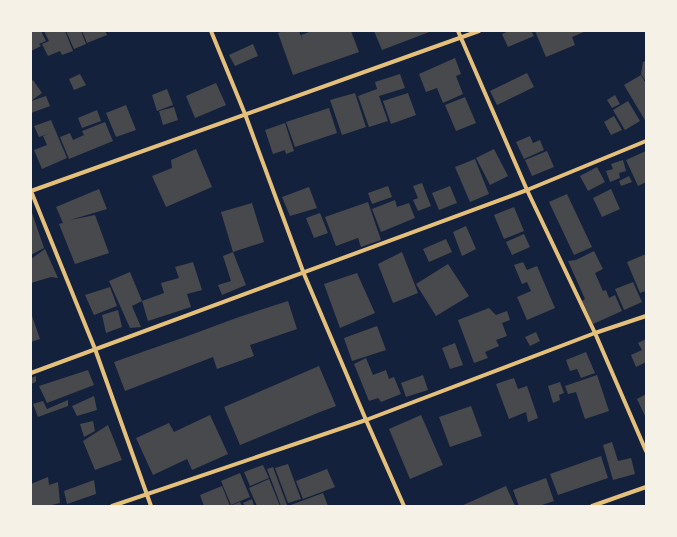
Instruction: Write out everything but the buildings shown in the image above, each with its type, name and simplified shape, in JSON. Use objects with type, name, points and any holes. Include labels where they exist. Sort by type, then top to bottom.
[{"type":"street","points":[[211,31],[245,114],[304,274],[404,506]]},
{"type":"street","points":[[458,31],[527,190],[595,333],[646,451]]},
{"type":"street","points":[[150,506],[96,349],[31,191],[479,31]]},
{"type":"street","points":[[31,373],[304,274],[527,190],[646,141]]},
{"type":"street","points":[[112,506],[366,420],[595,333],[646,316]]},
{"type":"street","points":[[592,506],[646,488]]}]
